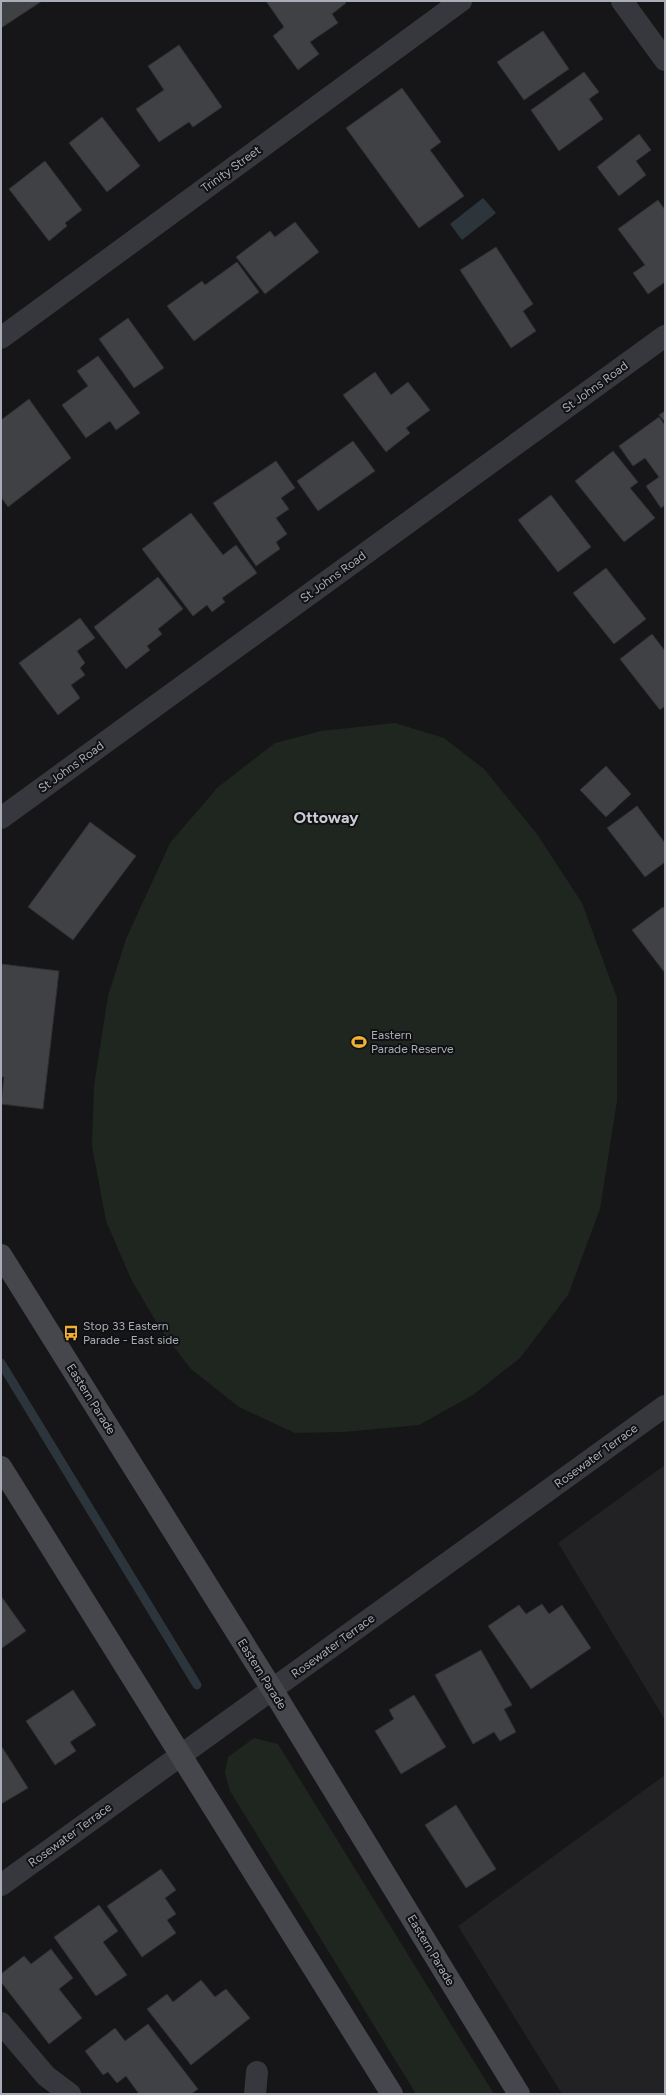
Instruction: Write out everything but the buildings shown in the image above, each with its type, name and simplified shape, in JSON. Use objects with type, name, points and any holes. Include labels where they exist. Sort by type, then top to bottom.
[{"type":"main road","name":"Eastern Parade","points":[[1,1255],[272,1689],[519,2094]]},
{"type":"main road","points":[[1,1466],[392,2094]]},
{"type":"street","name":"Trinity Street","points":[[1,338],[461,1]]},
{"type":"street","points":[[622,1],[662,50]]},
{"type":"street","name":"St Johns Road","points":[[1,818],[665,336]]},
{"type":"street","name":"Rosewater Terrace","points":[[1,1885],[665,1406]]},
{"type":"street","points":[[1,2023],[46,2076],[70,2094]]},
{"type":"street","points":[[255,2094],[257,2072]]},
{"type":"shaded area","points":[[483,198],[496,213],[462,240],[450,224]]},
{"type":"shaded area","name":"Eastern Parade Reserve","points":[[395,723],[444,738],[484,769],[537,834],[582,903],[617,998],[617,1101],[600,1209],[568,1295],[520,1358],[473,1395],[419,1425],[343,1432],[295,1433],[239,1407],[191,1369],[161,1330],[131,1279],[106,1221],[92,1146],[94,1086],[108,996],[126,939],[170,843],[218,787],[275,743],[321,731]]},
{"type":"shaded area","points":[[665,1465],[665,1720],[558,1543]]},
{"type":"shaded area","points":[[254,1738],[278,1744],[494,2094],[416,2094],[230,1791],[225,1773],[228,1757]]},
{"type":"shaded area","points":[[665,1775],[665,2094],[562,2094],[458,1926]]},
{"type":"waterway","points":[[1,1363],[197,1685]]},
{"type":"place","name":"Eastern Parade Reserve","points":[[359,1042]]},
{"type":"place","name":"Stop 33 Eastern Parade - East side","points":[[71,1333]]},
{"type":"district","name":"Ottoway","points":[[326,817]]}]
